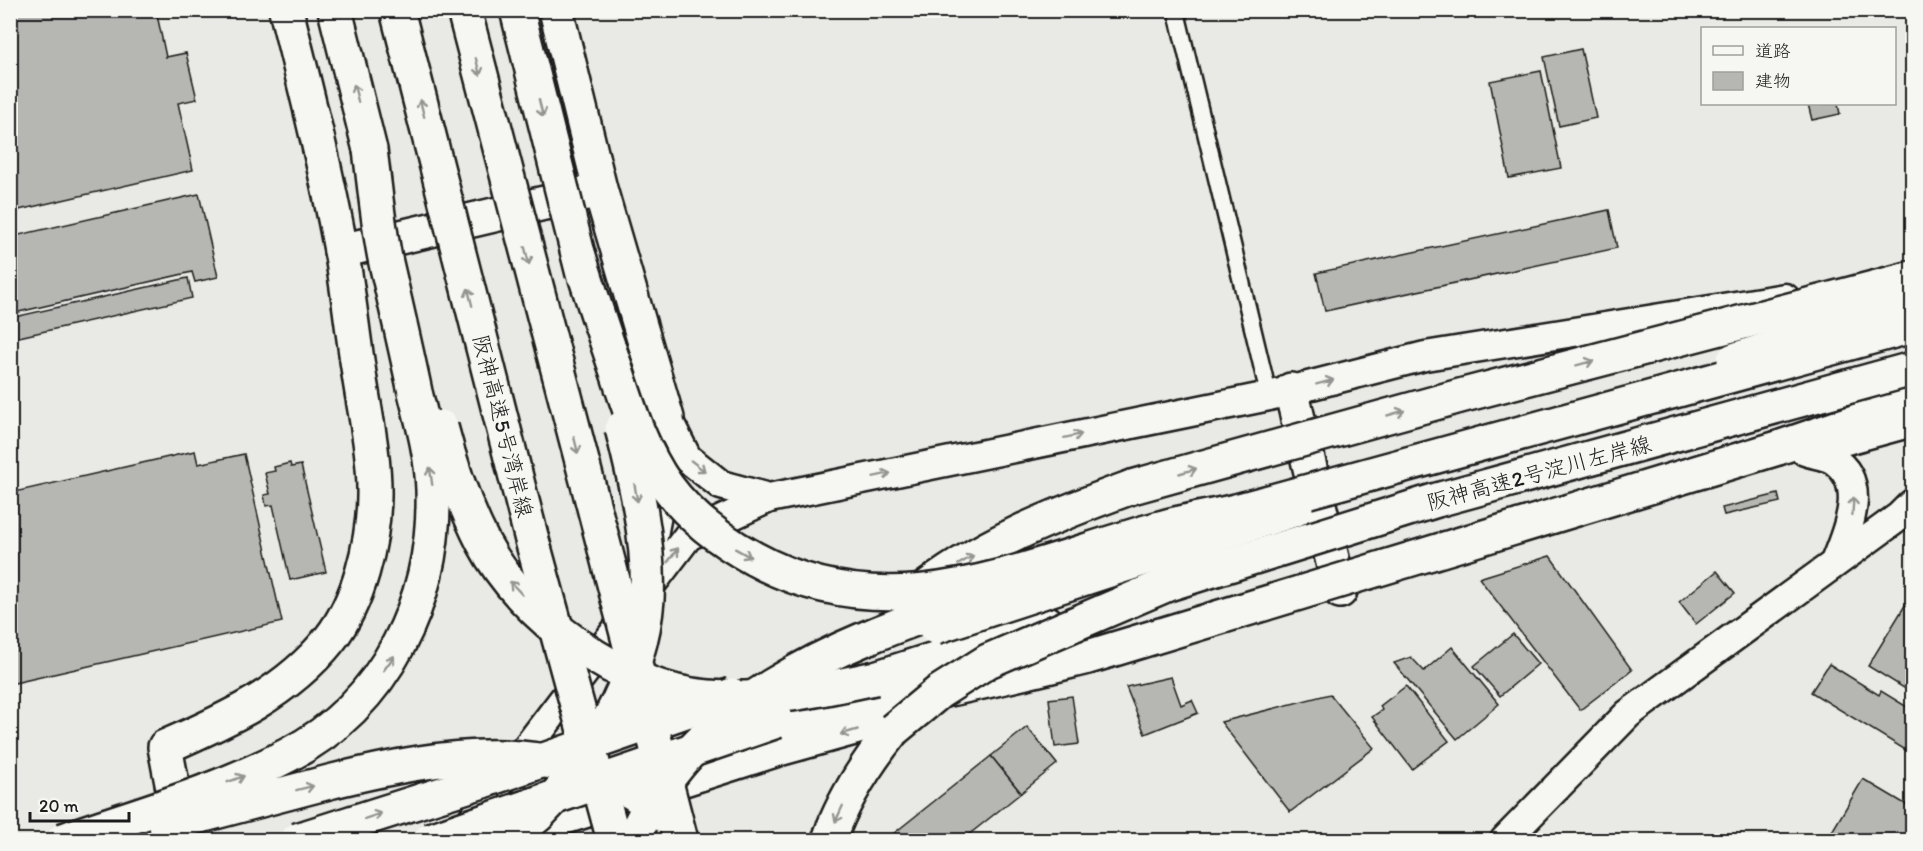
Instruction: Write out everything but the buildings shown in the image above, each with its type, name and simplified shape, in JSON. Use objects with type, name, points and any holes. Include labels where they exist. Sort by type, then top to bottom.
[{"type":"main road","points":[[183,840],[165,747],[250,707],[282,686],[300,671],[332,637],[350,604],[362,571],[372,526],[373,465],[341,251],[286,10]]},
{"type":"main road","points":[[335,10],[446,450],[462,496],[484,543],[510,581],[543,616],[584,648],[618,669],[660,686],[707,697],[764,697],[816,691],[875,678],[1168,584]]},
{"type":"main road","name":"阪神高速5号湾岸線","points":[[397,10],[532,540],[614,840]]},
{"type":"main road","points":[[464,10],[681,840]]},
{"type":"main road","points":[[504,840],[536,817],[572,776],[607,723],[634,660],[641,637],[647,600],[645,552],[629,457],[517,10]]},
{"type":"main road","points":[[556,10],[600,189],[667,417]]},
{"type":"main road","points":[[63,840],[241,777],[290,754],[331,728],[366,694],[397,652],[420,595],[430,540],[433,490],[425,435],[385,259],[370,150]]},
{"type":"main road","points":[[341,251],[600,189]]},
{"type":"main road","points":[[578,253],[629,410],[646,450],[667,485],[696,519],[729,545],[769,567],[814,584],[858,593],[910,594],[958,587],[1039,566],[1161,528],[1236,511]]},
{"type":"main road","points":[[859,652],[901,608],[949,570],[996,543],[1061,513],[1132,487],[1460,396],[1912,278]]},
{"type":"main road","points":[[297,840],[483,781],[859,652],[1324,500],[1794,340],[1912,303]]},
{"type":"main road","name":"阪神高速2号淀川左岸線","points":[[1236,511],[1912,326]]},
{"type":"main road","name":"阪神高速2号淀川左岸線","points":[[1168,584],[1437,500],[1912,369]]},
{"type":"main road","points":[[430,840],[777,721],[1170,596],[1912,376]]},
{"type":"main road","points":[[1280,393],[1340,591]]},
{"type":"main road","points":[[777,721],[931,695],[1088,657],[1779,448],[1912,402]]},
{"type":"main road","points":[[633,840],[655,798],[681,763],[718,726],[762,691],[813,662],[876,633],[936,611],[1236,511]]},
{"type":"main road","points":[[829,840],[837,816],[862,770],[893,730],[939,692],[988,661],[1168,584]]},
{"type":"main road","points":[[106,840],[398,765],[440,758],[483,756],[532,758],[581,770],[621,786],[657,809],[693,840]]},
{"type":"street","points":[[457,840],[688,536],[769,498],[1280,393],[1425,356],[1828,291],[1912,272]]},
{"type":"street","points":[[667,417],[687,458],[721,485],[769,498]]},
{"type":"street","points":[[634,606],[655,535],[662,488],[667,417]]},
{"type":"street","points":[[499,840],[777,752],[1237,624],[1549,523],[1912,422]]},
{"type":"street","points":[[1805,451],[1832,459],[1845,473],[1853,493],[1852,518],[1835,562]]},
{"type":"street","points":[[1505,840],[1628,714],[1900,516],[1912,504]]},
{"type":"street","points":[[536,735],[541,776],[570,801],[620,802]]},
{"type":"lane","points":[[1176,10],[1280,393]]}]
